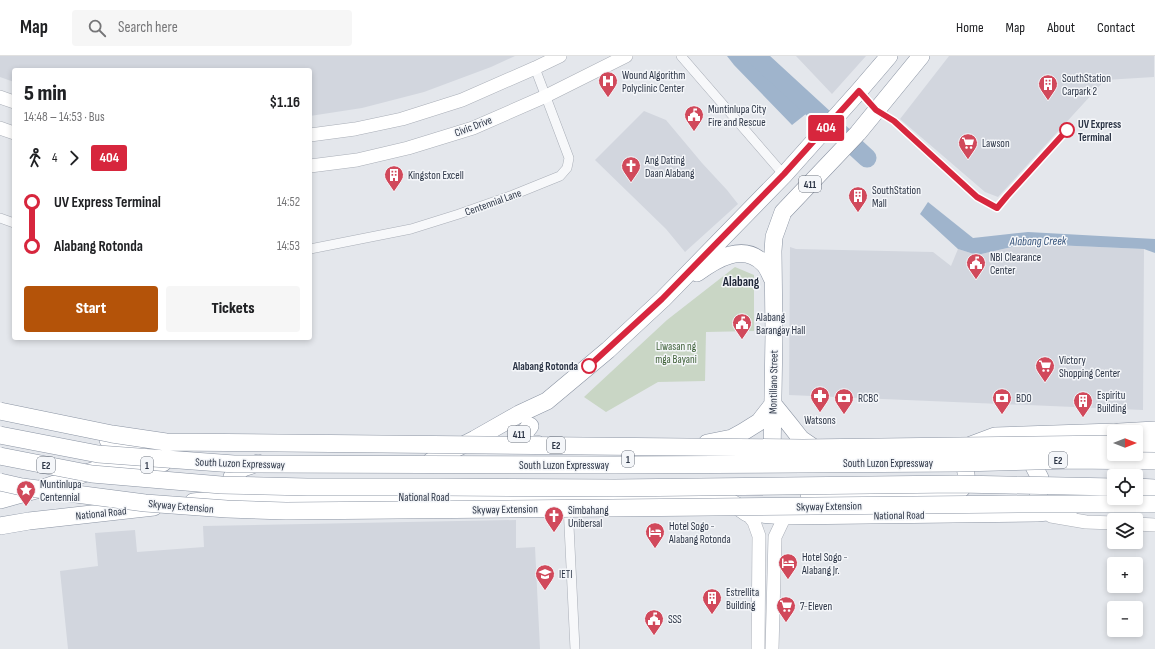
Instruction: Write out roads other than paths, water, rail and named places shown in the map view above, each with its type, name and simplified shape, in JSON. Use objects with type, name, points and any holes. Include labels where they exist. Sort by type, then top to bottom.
[{"type":"highway","name":"411","points":[[431,461],[519,414],[547,401],[608,350],[662,299],[784,174],[818,138],[889,56]]},
{"type":"highway","name":"Montillano Street","points":[[772,458],[774,333],[773,251],[774,237],[783,212],[858,133],[922,56]]},
{"type":"highway","points":[[662,299],[712,263],[730,255],[742,253],[752,254],[764,264],[773,280]]},
{"type":"highway","name":"411","points":[[484,460],[530,426],[547,401]]},
{"type":"highway","points":[[530,426],[521,437],[520,441],[523,444],[694,445],[732,438],[759,422],[773,404],[801,439],[821,453],[840,457]]},
{"type":"highway","name":"E2","points":[[0,411],[112,434],[166,442],[803,448],[1107,444]]},
{"type":"highway","points":[[0,416],[102,438],[151,451],[230,459]]},
{"type":"highway","points":[[1143,431],[1155,430]]},
{"type":"highway","points":[[995,436],[1107,432]]},
{"type":"highway","name":"South Luzon Expressway","points":[[0,435],[98,454],[234,464],[615,465],[952,463],[1072,460],[1155,461]]},
{"type":"highway","points":[[995,436],[1030,459],[1040,478],[1037,513]]},
{"type":"highway","name":"1","points":[[0,500],[95,470],[230,459],[431,461],[944,456],[995,436]]},
{"type":"highway","points":[[1143,444],[1155,444]]},
{"type":"highway","name":"South Luzon Expressway","points":[[0,456],[92,474],[221,485],[307,487],[615,488],[959,484],[1107,487]]},
{"type":"highway","points":[[723,498],[746,493],[947,495],[958,493],[966,482],[966,472],[960,461],[944,456]]},
{"type":"highway","points":[[237,497],[232,484],[232,477],[243,468],[268,460]]},
{"type":"highway","points":[[65,480],[62,490],[63,504],[69,516]]},
{"type":"highway","name":"Skyway Extension","points":[[0,482],[22,487],[145,503],[227,509],[279,510],[1155,504]]},
{"type":"highway","points":[[1143,488],[1155,488]]},
{"type":"highway","name":"National Road","points":[[0,526],[69,516],[237,497],[723,498],[747,513],[786,516],[1037,513],[1086,508],[1155,510]]},
{"type":"main road","points":[[312,135],[355,129],[402,119],[462,100],[560,56]]},
{"type":"main road","name":"Civic Drive","points":[[312,166],[358,160],[408,148],[472,128],[546,96],[626,56]]},
{"type":"main road","points":[[0,97],[12,101]]},
{"type":"main road","points":[[0,128],[12,132]]},
{"type":"main road","points":[[747,513],[754,522],[759,536],[758,649]]},
{"type":"main road","points":[[1037,513],[1086,522],[1107,523]]},
{"type":"main road","points":[[772,649],[775,537],[786,516]]},
{"type":"main road","points":[[1143,524],[1155,525]]},
{"type":"main road","points":[[759,536],[775,537]]},
{"type":"street","points":[[681,56],[784,174]]},
{"type":"street","name":"Centennial Lane","points":[[312,249],[417,226],[459,214],[513,195],[560,176],[567,168],[569,158],[535,68]]},
{"type":"street","points":[[0,218],[12,222]]},
{"type":"street","points":[[568,498],[575,649]]},
{"type":"water","points":[[727,56],[764,56],[816,106],[792,125]]},
{"type":"water","points":[[928,202],[973,238],[1028,232],[1155,239],[1155,253],[1144,249],[1031,244],[1020,245],[977,255],[958,249],[920,214]]},
{"type":"waterway","name":"Alabang Creek","points":[[756,56],[867,158]]},
{"type":"place","name":"Wound Algorithm Polyclinic Center","points":[[608,98]]},
{"type":"place","name":"SouthStation Carpark 2","points":[[1048,101]]},
{"type":"place","name":"UV Express Terminal","points":[[1067,130]]},
{"type":"place","name":"Muntinlupa City Fire and Rescue","points":[[694,132]]},
{"type":"place","name":"Lawson","points":[[968,160]]},
{"type":"place","name":"Ang Dating Daan Alabang","points":[[631,183]]},
{"type":"place","name":"Kingston Excell","points":[[394,192]]},
{"type":"place","name":"SouthStation Mall","points":[[858,213]]},
{"type":"place","name":"NBI Clearance Center","points":[[976,280]]},
{"type":"place","name":"Alabang Barangay Hall","points":[[742,340]]},
{"type":"place","name":"Alabang Rotonda","points":[[589,366]]},
{"type":"place","name":"Victory Shopping Center","points":[[1045,383]]},
{"type":"place","name":"Watsons","points":[[820,413]]},
{"type":"place","name":"RCBC","points":[[844,415]]},
{"type":"place","name":"BDO","points":[[1002,415]]},
{"type":"place","name":"Espiritu Building","points":[[1083,418]]},
{"type":"place","name":"Muntinlupa Centennial","points":[[26,507]]},
{"type":"place","name":"Simbahang Unibersal","points":[[554,533]]},
{"type":"place","name":"Hotel Sogo - Alabang Rotonda","points":[[655,549]]},
{"type":"place","name":"Hotel Sogo - Alabang Jr.","points":[[788,580]]},
{"type":"place","name":"IETI","points":[[545,591]]},
{"type":"place","name":"Estrellita Building","points":[[712,615]]},
{"type":"place","name":"7-Eleven","points":[[786,623]]},
{"type":"place","name":"SSS","points":[[654,636]]},
{"type":"district","name":"Alabang","points":[[741,281]]},
{"type":"park label","name":"Liwasan ng mga Bayani","points":[[676,352]]}]
